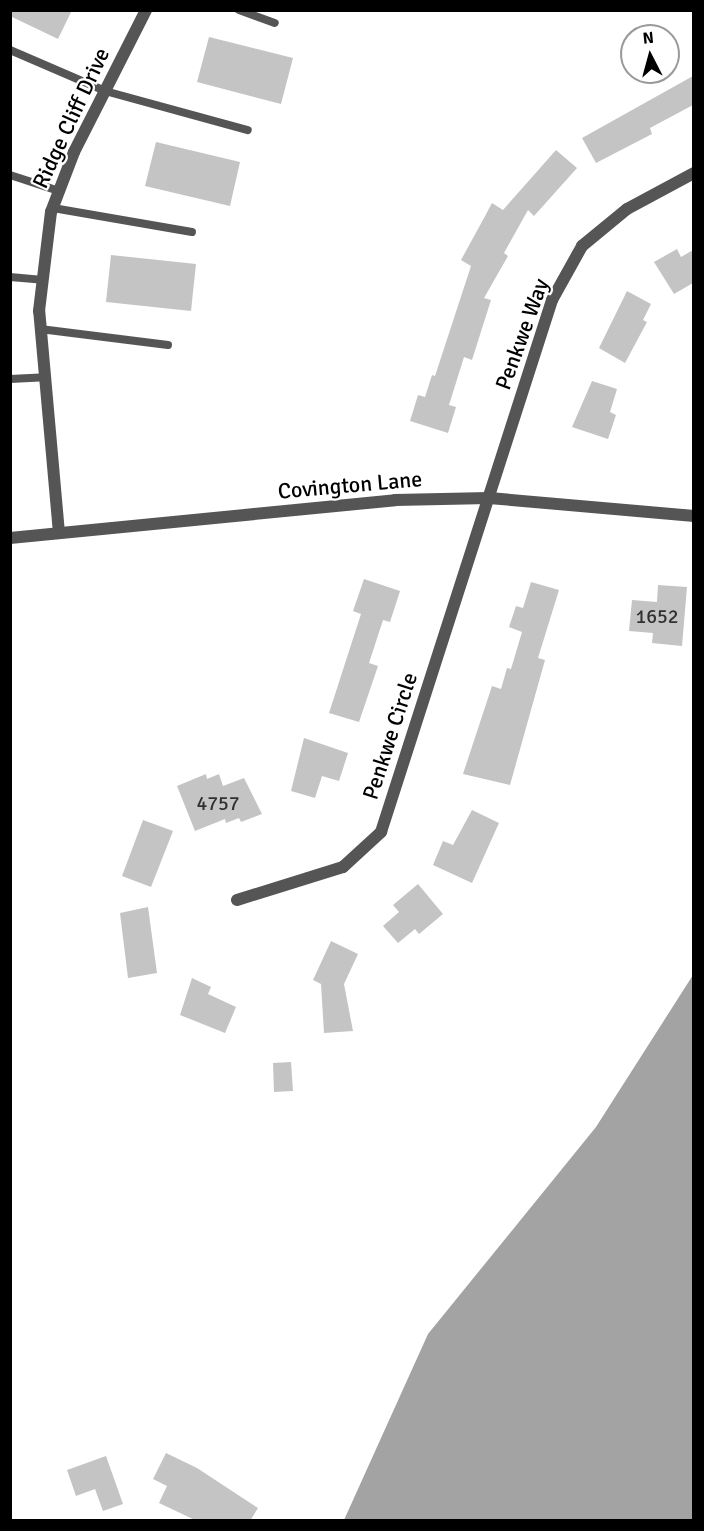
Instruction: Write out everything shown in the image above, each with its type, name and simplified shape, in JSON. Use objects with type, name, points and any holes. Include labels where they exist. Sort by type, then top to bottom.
[{"type":"street","name":"Ridge Cliff Drive","points":[[59,533],[40,329],[42,280],[53,208],[105,91],[146,10]]},
{"type":"street","name":"Penkwe Way","points":[[489,498],[552,300],[582,246],[627,209],[693,173]]},
{"type":"street","name":"Covington Lane","points":[[10,538],[395,500],[489,498],[693,516]]},
{"type":"street","name":"Penkwe Circle","points":[[237,900],[343,867],[381,832],[489,498]]},
{"type":"lane","points":[[238,10],[275,23]]},
{"type":"lane","points":[[10,50],[105,91],[248,130]]},
{"type":"lane","points":[[10,175],[59,191]]},
{"type":"lane","points":[[53,208],[192,232]]},
{"type":"lane","points":[[10,277],[42,280]]},
{"type":"lane","points":[[40,329],[168,345]]},
{"type":"lane","points":[[10,379],[45,377]]},
{"type":"shaded area","points":[[693,975],[693,1520],[344,1520],[428,1334],[596,1127]]},
{"type":"building","points":[[10,10],[72,10],[58,39],[10,16]]},
{"type":"building","points":[[209,37],[293,58],[281,104],[197,82]]},
{"type":"building","points":[[693,76],[693,105],[650,128],[652,134],[596,163],[582,138]]},
{"type":"building","points":[[156,142],[240,162],[230,206],[145,186]]},
{"type":"building","points":[[556,150],[577,168],[534,216],[528,210],[504,253],[508,256],[484,298],[491,300],[472,360],[464,357],[449,405],[456,407],[448,433],[410,421],[418,395],[425,397],[432,375],[435,376],[471,266],[461,260],[492,203],[503,210]]},
{"type":"building","points":[[677,249],[681,257],[693,250],[693,283],[674,294],[654,262]]},
{"type":"building","points":[[111,255],[196,264],[191,311],[106,302]]},
{"type":"building","points":[[627,291],[651,304],[643,320],[647,322],[625,363],[599,348]]},
{"type":"building","points":[[592,381],[617,389],[610,412],[616,415],[608,439],[572,427]]},
{"type":"building","points":[[364,579],[400,591],[390,622],[383,620],[369,663],[378,666],[359,722],[329,713],[361,614],[353,611]]},
{"type":"building","points":[[531,582],[559,590],[538,658],[545,660],[510,785],[463,774],[492,686],[501,689],[507,668],[511,669],[522,632],[509,627],[516,606],[523,608]]},
{"type":"building","points":[[658,585],[687,587],[682,646],[652,643],[653,633],[629,631],[632,600],[657,602]]},
{"type":"building","points":[[304,738],[348,753],[339,781],[322,776],[315,798],[291,791]]},
{"type":"building","points":[[206,774],[207,779],[219,774],[223,786],[244,778],[262,814],[241,822],[239,818],[226,823],[225,819],[195,831],[177,786]]},
{"type":"building","points":[[472,810],[499,823],[472,883],[433,865],[443,841],[453,845]]},
{"type":"building","points":[[143,820],[173,831],[151,887],[122,876]]},
{"type":"building","points":[[418,884],[443,914],[419,934],[415,929],[398,943],[383,926],[399,912],[393,905]]},
{"type":"building","points":[[148,907],[157,973],[128,978],[120,913]]},
{"type":"building","points":[[331,941],[358,954],[344,984],[353,1031],[324,1033],[321,984],[313,980]]},
{"type":"building","points":[[192,978],[211,987],[208,994],[236,1007],[225,1033],[180,1015]]},
{"type":"building","points":[[291,1062],[293,1091],[274,1092],[273,1063]]},
{"type":"building","points":[[166,1453],[197,1468],[258,1508],[250,1521],[197,1521],[159,1503],[167,1486],[153,1479]]},
{"type":"building","points":[[106,1456],[123,1504],[103,1511],[95,1489],[76,1496],[67,1470]]}]
